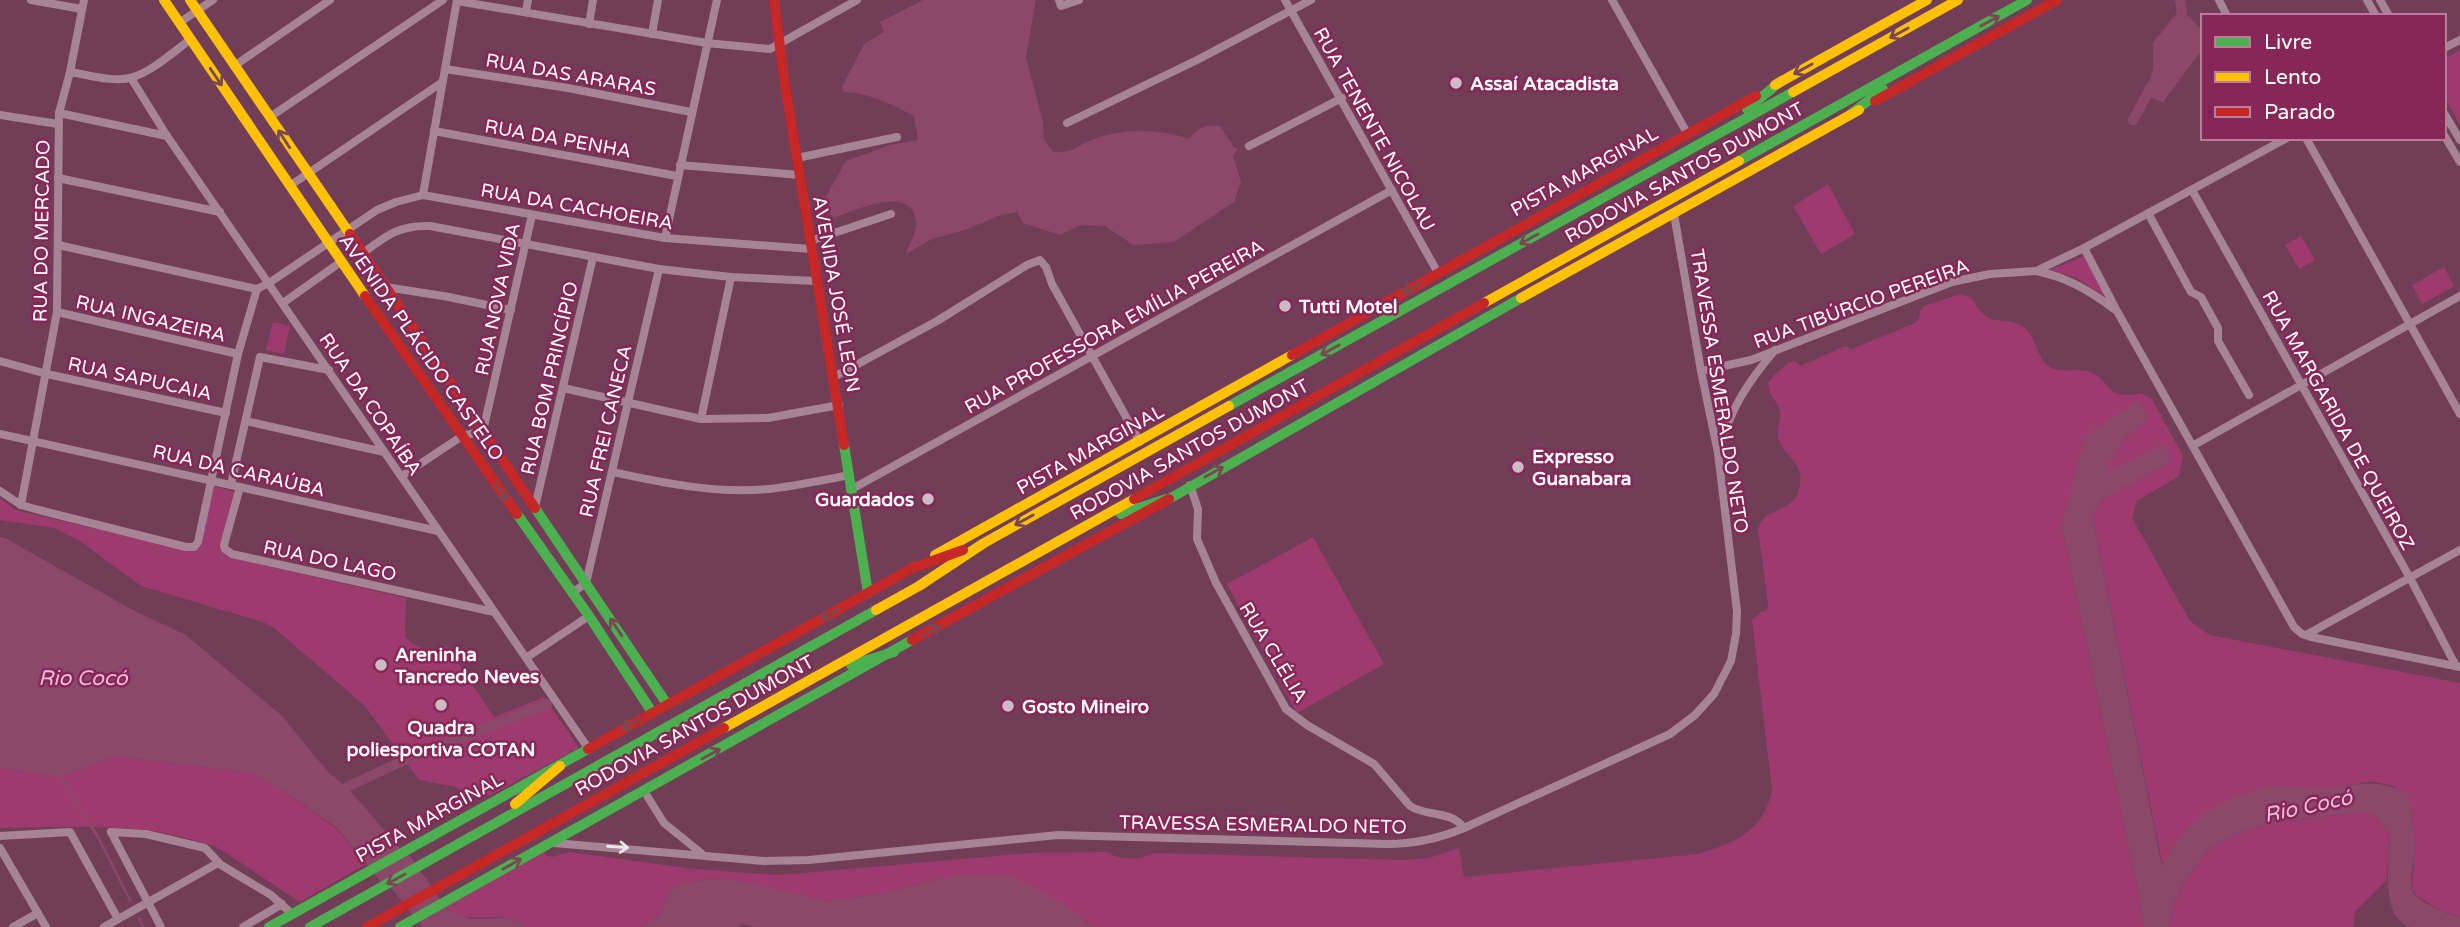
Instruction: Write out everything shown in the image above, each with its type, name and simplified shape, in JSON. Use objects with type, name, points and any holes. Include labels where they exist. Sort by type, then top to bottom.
[{"type":"main road","name":"AVENIDA PLÁCIDO CASTELO","points":[[164,0],[462,436],[589,616],[652,712]]},
{"type":"main road","name":"AVENIDA PLÁCIDO CASTELO","points":[[190,0],[667,705]]},
{"type":"main road","name":"AVENIDA JOSÉ LEON","points":[[774,0],[778,44],[815,277],[839,405],[867,593]]},
{"type":"main road","name":"PISTA MARGINAL","points":[[268,927],[1927,0]]},
{"type":"main road","name":"RODOVIA SANTOS DUMONT","points":[[310,927],[919,586],[984,543],[1958,0]]},
{"type":"main road","name":"RODOVIA SANTOS DUMONT","points":[[368,926],[2027,0]]},
{"type":"main road","points":[[400,927],[2057,0]]},
{"type":"main road","points":[[1851,114],[1911,65]]},
{"type":"main road","points":[[1719,132],[1781,82]]},
{"type":"main road","points":[[1071,534],[1166,499]]},
{"type":"main road","points":[[910,569],[984,543]]},
{"type":"main road","points":[[826,672],[894,652]]},
{"type":"main road","points":[[489,826],[560,766]]},
{"type":"street","points":[[30,0],[83,5]]},
{"type":"street","points":[[179,23],[213,0]]},
{"type":"street","points":[[234,66],[330,0]]},
{"type":"street","points":[[270,117],[443,0]]},
{"type":"street","points":[[526,11],[528,0]]},
{"type":"street","points":[[589,24],[593,0]]},
{"type":"street","points":[[652,34],[658,0]]},
{"type":"street","points":[[665,238],[717,0]]},
{"type":"street","points":[[423,195],[457,1],[707,43],[770,49],[857,0]]},
{"type":"street","points":[[1059,0],[1061,6],[1079,0]]},
{"type":"street","name":"RUA TENENTE NICOLAU","points":[[1286,0],[1438,273]]},
{"type":"street","points":[[1067,123],[1292,12],[1311,0]]},
{"type":"street","points":[[1612,0],[1687,133]]},
{"type":"street","name":"RUA DO MERCADO","points":[[21,505],[57,313],[58,124],[83,5]]},
{"type":"street","points":[[70,72],[116,79],[131,78],[191,39]]},
{"type":"street","name":"RUA DAS ARARAS","points":[[445,69],[691,112]]},
{"type":"street","name":"RUA DA COPAÍBA","points":[[131,78],[167,136],[588,748]]},
{"type":"street","points":[[291,185],[441,83]]},
{"type":"street","points":[[1249,146],[1342,98]]},
{"type":"street","points":[[59,113],[167,136]]},
{"type":"street","points":[[0,116],[58,124]]},
{"type":"street","points":[[2446,118],[2457,144],[2460,162]]},
{"type":"street","name":"RUA DA PENHA","points":[[434,131],[677,176]]},
{"type":"street","points":[[797,158],[897,137]]},
{"type":"street","name":"RUA TIBÚRCIO PEREIRA","points":[[1701,371],[1751,360],[1952,282],[1990,274],[2036,271],[2084,248],[2283,140]]},
{"type":"street","points":[[2307,140],[2460,414]]},
{"type":"street","points":[[680,164],[800,175]]},
{"type":"street","points":[[58,178],[220,212]]},
{"type":"street","name":"RUA PROFESSORA EMÍLIA PEREIRA","points":[[852,489],[1392,190]]},
{"type":"street","name":"RUA MARGARIDA DE QUEIROZ","points":[[2192,190],[2458,667]]},
{"type":"street","name":"RUA DA CACHOEIRA","points":[[257,289],[271,286],[388,205],[423,195],[531,217],[665,238],[811,249]]},
{"type":"street","points":[[811,249],[891,214]]},
{"type":"street","name":"TRAVESSA ESMERALDO NETO","points":[[550,842],[764,861],[808,860],[1072,835],[1403,844],[1436,839],[1464,828],[1670,734],[1695,715],[1714,694],[1733,654],[1737,622],[1718,453],[1674,214]]},
{"type":"street","points":[[2146,214],[2192,292],[2199,295],[2207,307],[2218,328],[2218,341],[2249,395]]},
{"type":"street","name":"RUA NOVA VIDA","points":[[483,431],[531,217]]},
{"type":"street","points":[[361,251],[391,232],[416,225],[659,269],[731,277],[815,277]]},
{"type":"street","points":[[0,491],[21,505],[194,547],[198,542],[214,481],[238,354],[257,289],[58,245]]},
{"type":"street","points":[[2084,248],[2294,626],[2306,635],[2458,667]]},
{"type":"street","name":"RUA BOM PRINCÍPIO","points":[[535,507],[593,257]]},
{"type":"street","points":[[282,301],[341,259]]},
{"type":"street","points":[[834,377],[937,321],[1037,260],[1043,262],[1091,357],[1140,442]]},
{"type":"street","name":"RUA FREI CANECA","points":[[586,583],[659,269]]},
{"type":"street","points":[[2036,271],[2077,284],[2117,311]]},
{"type":"street","points":[[701,419],[731,277]]},
{"type":"street","points":[[386,287],[511,310]]},
{"type":"street","points":[[2194,445],[2460,296]]},
{"type":"street","name":"RUA INGAZEIRA","points":[[57,313],[238,354]]},
{"type":"street","points":[[1718,453],[1726,424],[1739,396],[1776,349]]},
{"type":"street","points":[[233,485],[260,357],[329,370]]},
{"type":"street","name":"RUA SAPUCAIA","points":[[0,361],[226,414]]},
{"type":"street","points":[[563,388],[701,419],[768,418],[839,405]]},
{"type":"street","points":[[246,421],[384,452]]},
{"type":"street","points":[[402,476],[462,436],[483,431]]},
{"type":"street","name":"RUA DA CARAÚBA","points":[[0,434],[438,531]]},
{"type":"street","points":[[612,472],[672,485],[707,489],[768,489],[850,475]]},
{"type":"street","name":"RUA DO LAGO","points":[[233,485],[224,545],[232,554],[494,612]]},
{"type":"street","name":"RUA CLÉLIA","points":[[1190,485],[1198,509],[1197,539],[1211,572],[1286,709],[1307,725],[1374,764],[1403,800],[1414,809],[1456,819],[1464,828]]},
{"type":"street","points":[[2306,635],[2460,550]]},
{"type":"street","points":[[572,593],[586,583]]},
{"type":"street","points":[[526,658],[589,616]]},
{"type":"street","points":[[644,791],[664,824],[704,855]]},
{"type":"street","points":[[0,836],[70,832],[118,919]]},
{"type":"street","points":[[161,927],[111,832],[156,836],[205,848],[218,863],[282,904],[292,914]]},
{"type":"street","points":[[0,848],[46,927]]},
{"type":"street","points":[[104,927],[218,863]]},
{"type":"street","points":[[243,927],[282,904]]},
{"type":"street","points":[[13,927],[38,914]]},
{"type":"shaded area","points":[[2460,50],[2460,125],[2446,100],[2446,58]]},
{"type":"shaded area","points":[[1828,184],[1855,234],[1821,254],[1793,206]]},
{"type":"shaded area","points":[[2301,236],[2315,260],[2299,269],[2285,245]]},
{"type":"shaded area","points":[[2084,256],[2107,298],[2075,277],[2050,270]]},
{"type":"shaded area","points":[[2444,267],[2454,286],[2422,304],[2412,285]]},
{"type":"shaded area","points":[[1960,294],[1971,299],[1986,317],[2024,327],[2049,367],[2086,371],[2095,374],[2114,392],[2129,395],[2141,393],[2152,399],[2183,456],[2179,476],[2137,501],[2132,518],[2190,621],[2210,635],[2460,683],[2460,917],[2438,909],[2417,896],[2412,889],[2415,845],[2412,811],[2394,786],[2378,783],[2314,789],[2277,787],[2240,796],[2209,812],[2196,823],[2183,836],[2163,867],[2092,515],[2101,500],[2172,462],[2163,445],[2103,474],[2123,440],[2149,418],[2139,400],[2062,525],[2144,927],[1092,927],[1086,921],[942,878],[886,893],[827,901],[727,879],[702,880],[678,885],[671,891],[659,915],[641,927],[526,927],[503,917],[459,915],[443,904],[543,847],[546,855],[552,857],[570,852],[694,869],[780,875],[1029,853],[1107,852],[1118,857],[1131,858],[1155,853],[1402,860],[1429,858],[1459,848],[1464,877],[1698,854],[1724,845],[1755,826],[1768,804],[1772,790],[1752,620],[1767,610],[1768,603],[1758,529],[1767,516],[1791,503],[1799,489],[1800,479],[1796,465],[1780,442],[1779,409],[1768,383],[1788,363],[1795,361],[1800,366],[1845,346],[1852,349],[1915,323],[1924,306]]},
{"type":"shaded area","points":[[273,322],[290,326],[284,354],[266,350]]},
{"type":"shaded area","points":[[214,486],[235,492],[222,550],[228,557],[406,598],[405,636],[411,643],[433,652],[447,646],[494,717],[544,697],[579,748],[489,796],[480,790],[464,793],[456,787],[419,780],[365,706],[274,628],[263,622],[141,586],[80,541],[54,528],[0,520],[0,498],[15,510],[191,551],[200,545]]},
{"type":"shaded area","points":[[1313,537],[1384,664],[1297,713],[1227,584]]},
{"type":"shaded area","points":[[116,756],[252,773],[291,796],[337,829],[366,864],[300,902],[215,846],[181,837],[147,830],[110,827],[0,828],[0,768],[59,777]]},
{"type":"shaded area","points":[[2366,812],[2377,818],[2390,835],[2386,881],[2355,912],[2353,927],[2169,927],[2183,885],[2211,848],[2229,838],[2267,825]]},
{"type":"water","points":[[923,0],[1036,0],[1026,57],[1043,122],[1044,139],[1053,152],[1068,151],[1113,134],[1152,131],[1189,139],[1203,127],[1220,126],[1238,149],[1233,156],[1241,182],[1234,202],[1174,242],[1133,245],[1105,226],[1081,225],[1060,235],[1023,223],[1017,212],[932,239],[906,254],[916,222],[912,210],[905,204],[882,202],[834,218],[822,204],[846,161],[890,145],[918,140],[914,116],[870,97],[843,92],[842,87],[864,44],[884,32],[880,22]]},
{"type":"water","points":[[2184,14],[2190,17],[2201,30],[2201,51],[2163,102],[2147,94],[2153,68],[2153,43],[2175,15]]},
{"type":"water","points":[[2139,400],[2149,418],[2123,440],[2104,473],[2163,444],[2172,462],[2101,500],[2092,515],[2162,866],[2173,847],[2193,824],[2218,805],[2247,792],[2277,786],[2319,788],[2377,784],[2408,795],[2415,845],[2412,890],[2426,903],[2460,917],[2460,927],[2410,927],[2400,921],[2394,912],[2388,886],[2390,835],[2377,818],[2366,812],[2286,821],[2228,838],[2208,850],[2187,879],[2176,898],[2169,927],[2144,927],[2062,525],[2085,436]]},
{"type":"water","name":"Rio Cocó","points":[[0,537],[131,609],[186,635],[282,716],[329,773],[347,787],[400,848],[406,850],[448,910],[470,919],[511,918],[526,927],[422,927],[337,828],[252,773],[116,756],[59,777],[0,768]]},
{"type":"water","points":[[975,874],[1004,875],[1018,880],[1053,898],[1092,927],[756,927],[743,924],[735,927],[641,927],[659,915],[671,891],[678,885],[703,880],[727,879],[827,901],[886,893],[942,878]]},
{"type":"waterway","points":[[2178,27],[2182,13],[2180,0]]},
{"type":"waterway","points":[[2133,120],[2152,85]]},
{"type":"waterway","points":[[339,795],[347,787],[407,759],[547,704]]},
{"type":"waterway","points":[[59,775],[99,839],[130,900]]},
{"type":"waterway","points":[[139,918],[143,927]]},
{"type":"traffic: fast","points":[[1739,161],[2027,0]]},
{"type":"traffic: fast","points":[[1747,109],[1781,81]]},
{"type":"traffic: fast","points":[[1851,114],[1883,89]]},
{"type":"traffic: fast","points":[[1229,406],[1793,92]]},
{"type":"traffic: fast","points":[[1169,499],[1521,298]]},
{"type":"traffic: fast","points":[[844,445],[868,593]]},
{"type":"traffic: fast","points":[[1121,514],[1166,499]]},
{"type":"traffic: fast","points":[[535,508],[667,704]]},
{"type":"traffic: fast","points":[[517,514],[652,712]]},
{"type":"traffic: fast","points":[[310,927],[876,610]]},
{"type":"traffic: fast","points":[[400,927],[912,640]]},
{"type":"traffic: fast","points":[[851,665],[894,652]]},
{"type":"traffic: fast","points":[[269,927],[588,749]]},
{"type":"traffic: slow","points":[[164,0],[365,296]]},
{"type":"traffic: slow","points":[[190,0],[350,234]]},
{"type":"traffic: slow","points":[[1775,85],[1927,0]]},
{"type":"traffic: slow","points":[[1793,92],[1958,0]]},
{"type":"traffic: slow","points":[[1521,298],[1859,110]]},
{"type":"traffic: slow","points":[[1484,303],[1739,161]]},
{"type":"traffic: slow","points":[[935,555],[1292,355]]},
{"type":"traffic: slow","points":[[876,610],[919,586],[984,543],[1229,406]]},
{"type":"traffic: slow","points":[[724,728],[1134,499]]},
{"type":"traffic: slow","points":[[515,804],[560,766]]},
{"type":"traffic: jam","points":[[774,0],[784,79],[844,445]]},
{"type":"traffic: jam","points":[[1875,101],[2057,0]]},
{"type":"traffic: jam","points":[[1292,355],[1756,96]]},
{"type":"traffic: jam","points":[[350,234],[535,508]]},
{"type":"traffic: jam","points":[[365,296],[517,514]]},
{"type":"traffic: jam","points":[[1134,499],[1484,303]]},
{"type":"traffic: jam","points":[[912,640],[1169,499]]},
{"type":"traffic: jam","points":[[910,569],[963,550]]},
{"type":"traffic: jam","points":[[588,749],[916,566]]},
{"type":"traffic: jam","points":[[367,927],[724,728]]},
{"type":"place","name":"Assaí Atacadista","points":[[1456,83]]},
{"type":"place","name":"Tutti Motel","points":[[1285,306]]},
{"type":"place","name":"Expresso Guanabara","points":[[1518,467]]},
{"type":"place","name":"Guardados","points":[[928,499]]},
{"type":"place","name":"Areninha Tancredo Neves","points":[[381,665]]},
{"type":"place","name":"Quadra poliesportiva COTAN","points":[[441,705]]},
{"type":"place","name":"Gosto Mineiro","points":[[1008,706]]}]
